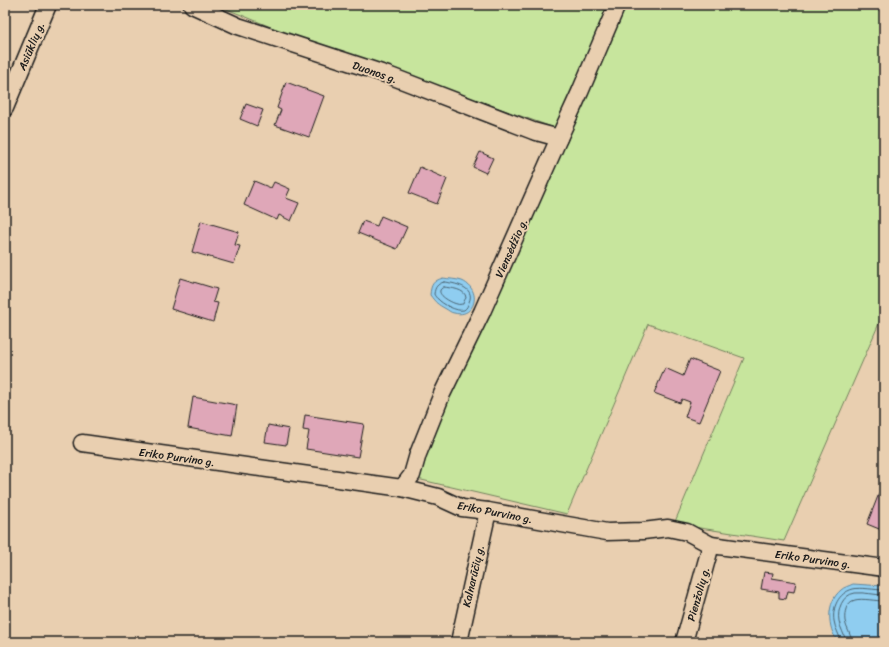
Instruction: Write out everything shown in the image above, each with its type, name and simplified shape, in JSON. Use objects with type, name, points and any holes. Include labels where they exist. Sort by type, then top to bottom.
[{"type":"street","name":"Asiūklių g.","points":[[5,108],[48,5]]},
{"type":"street","name":"Duonos g.","points":[[192,5],[238,26],[388,75],[533,131],[559,138]]},
{"type":"street","name":"Viensėdžio g.","points":[[402,488],[412,475],[418,454],[442,394],[482,312],[617,5]]},
{"type":"street","name":"Eriko Purvino g.","points":[[82,443],[402,488],[438,497],[462,508],[488,511],[607,532],[644,532],[668,528],[687,532],[711,545],[884,568]]},
{"type":"street","name":"Kalnarūčių g.","points":[[459,642],[488,511]]},
{"type":"street","name":"Pienžolių g.","points":[[684,642],[711,545]]},
{"type":"green space","points":[[217,5],[884,5],[884,312],[784,541],[674,524],[744,358],[648,324],[567,514],[413,478],[566,132],[283,32]]},
{"type":"water","points":[[443,278],[455,279],[469,285],[473,291],[474,303],[467,312],[461,314],[452,313],[437,303],[430,295],[433,284],[437,280]]},
{"type":"water","points":[[853,584],[884,586],[884,642],[838,642],[834,636],[830,623],[833,601],[842,589]]},
{"type":"building","points":[[286,82],[324,96],[309,137],[275,125],[281,110],[277,108]]},
{"type":"building","points":[[246,104],[263,110],[257,126],[240,119]]},
{"type":"building","points":[[480,152],[493,158],[486,173],[473,167]]},
{"type":"building","points":[[420,167],[447,179],[437,204],[409,193]]},
{"type":"building","points":[[254,181],[271,188],[274,182],[290,189],[286,198],[299,203],[291,221],[279,215],[277,220],[244,205]]},
{"type":"building","points":[[381,216],[407,227],[397,249],[358,233],[363,221],[377,226]]},
{"type":"building","points":[[201,221],[239,232],[235,245],[240,246],[234,264],[192,252]]},
{"type":"building","points":[[180,278],[217,289],[213,302],[218,303],[213,322],[171,309]]},
{"type":"building","points":[[690,359],[720,371],[699,422],[685,417],[690,402],[682,399],[680,403],[654,393],[665,368],[683,376]]},
{"type":"building","points":[[193,397],[237,405],[232,436],[188,428]]},
{"type":"building","points":[[305,415],[364,424],[358,457],[306,449],[309,431],[303,430]]},
{"type":"building","points":[[268,425],[289,429],[286,445],[265,442]]},
{"type":"building","points":[[884,481],[884,531],[867,524]]},
{"type":"building","points":[[764,572],[773,573],[772,578],[796,582],[794,592],[788,591],[786,599],[779,598],[779,592],[761,589]]}]
